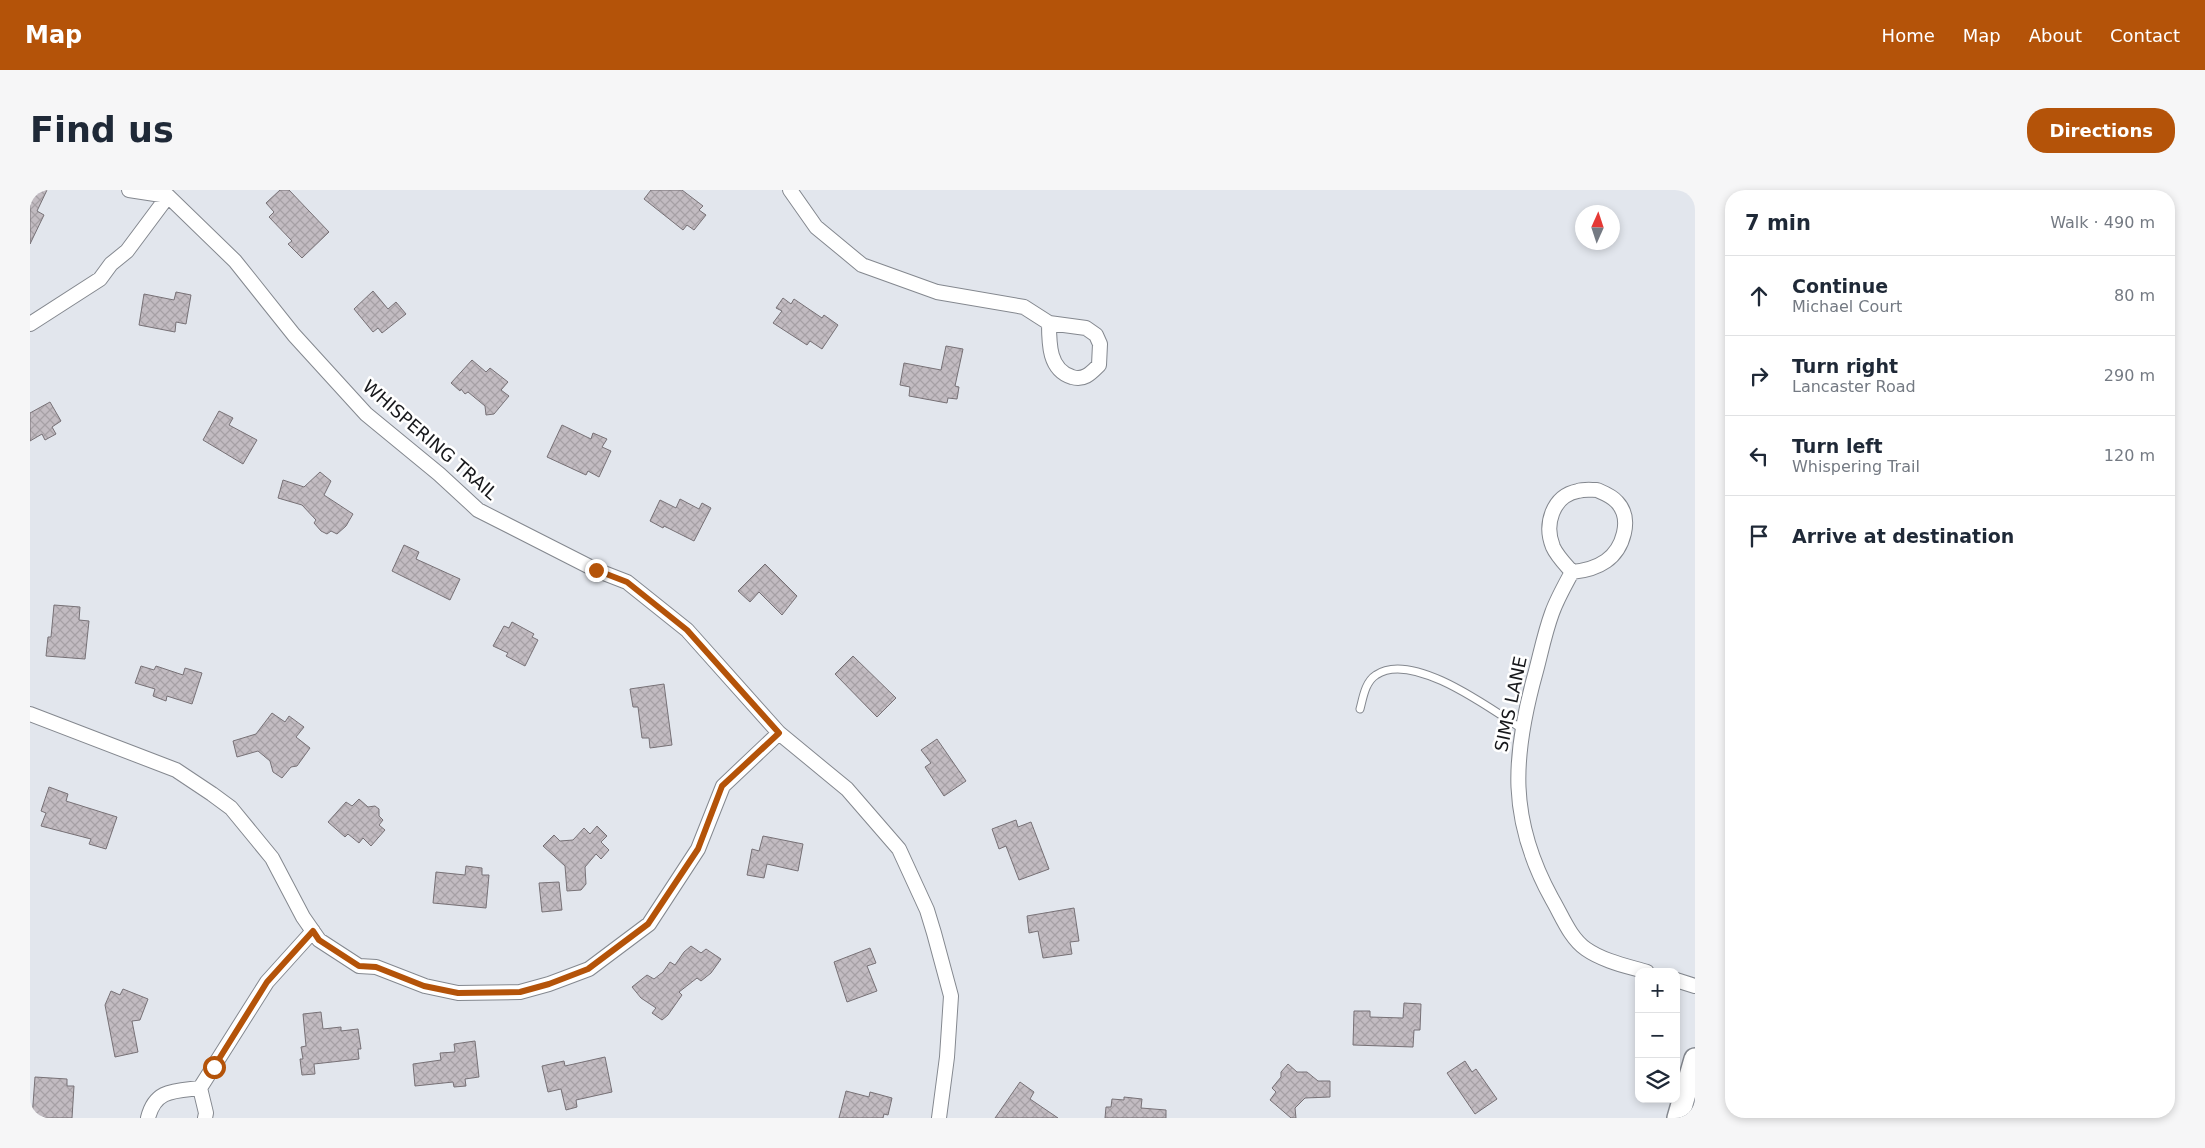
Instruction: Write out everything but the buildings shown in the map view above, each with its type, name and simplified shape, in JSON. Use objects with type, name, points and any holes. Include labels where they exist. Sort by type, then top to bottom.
[{"type":"main road","points":[[1678,1118],[1695,1059]]},
{"type":"street","points":[[30,324],[100,279],[111,264],[127,251],[168,196],[129,190]]},
{"type":"street","points":[[790,190],[816,227],[862,266],[938,292],[1024,307],[1050,323],[1086,328],[1096,335],[1100,344],[1099,365],[1090,375],[1078,379],[1063,374],[1054,363],[1050,349],[1050,323]]},
{"type":"street","name":"WHISPERING TRAIL","points":[[168,196],[235,261],[294,335],[366,414],[482,512],[596,570],[627,582],[687,630],[779,733],[848,788],[899,849],[927,910],[951,996],[947,1057],[939,1118]]},
{"type":"street","points":[[1597,490],[1608,494],[1623,510],[1625,520],[1623,535],[1615,553],[1605,562],[1593,568],[1572,572],[1554,547],[1549,526],[1550,516],[1560,500],[1568,494],[1576,491],[1597,490]]},
{"type":"street","name":"SIMS LANE","points":[[1572,572],[1552,612],[1522,729],[1517,764],[1521,816],[1530,852],[1547,889],[1572,934],[1586,949],[1635,968]]},
{"type":"street","points":[[30,714],[176,770],[231,808],[272,858],[303,918],[319,940],[359,966],[376,967],[424,986],[458,993],[520,992],[549,984],[588,969],[648,924],[698,849],[722,786],[779,733]]},
{"type":"street","points":[[205,1118],[206,1113],[200,1088],[267,982],[313,931]]},
{"type":"street","points":[[1680,981],[1695,986]]},
{"type":"street","points":[[148,1118],[151,1104],[164,1094],[200,1088]]},
{"type":"lane","points":[[1360,709],[1364,690],[1375,675],[1390,669],[1406,669],[1447,682],[1522,729]]},
{"type":"route","points":[[214,1067],[267,982],[313,931],[319,940],[359,966],[376,967],[424,986],[458,993],[490,994],[520,992],[549,984],[588,969],[648,924],[698,849],[722,786],[779,733],[687,630],[627,582],[596,570]]}]
